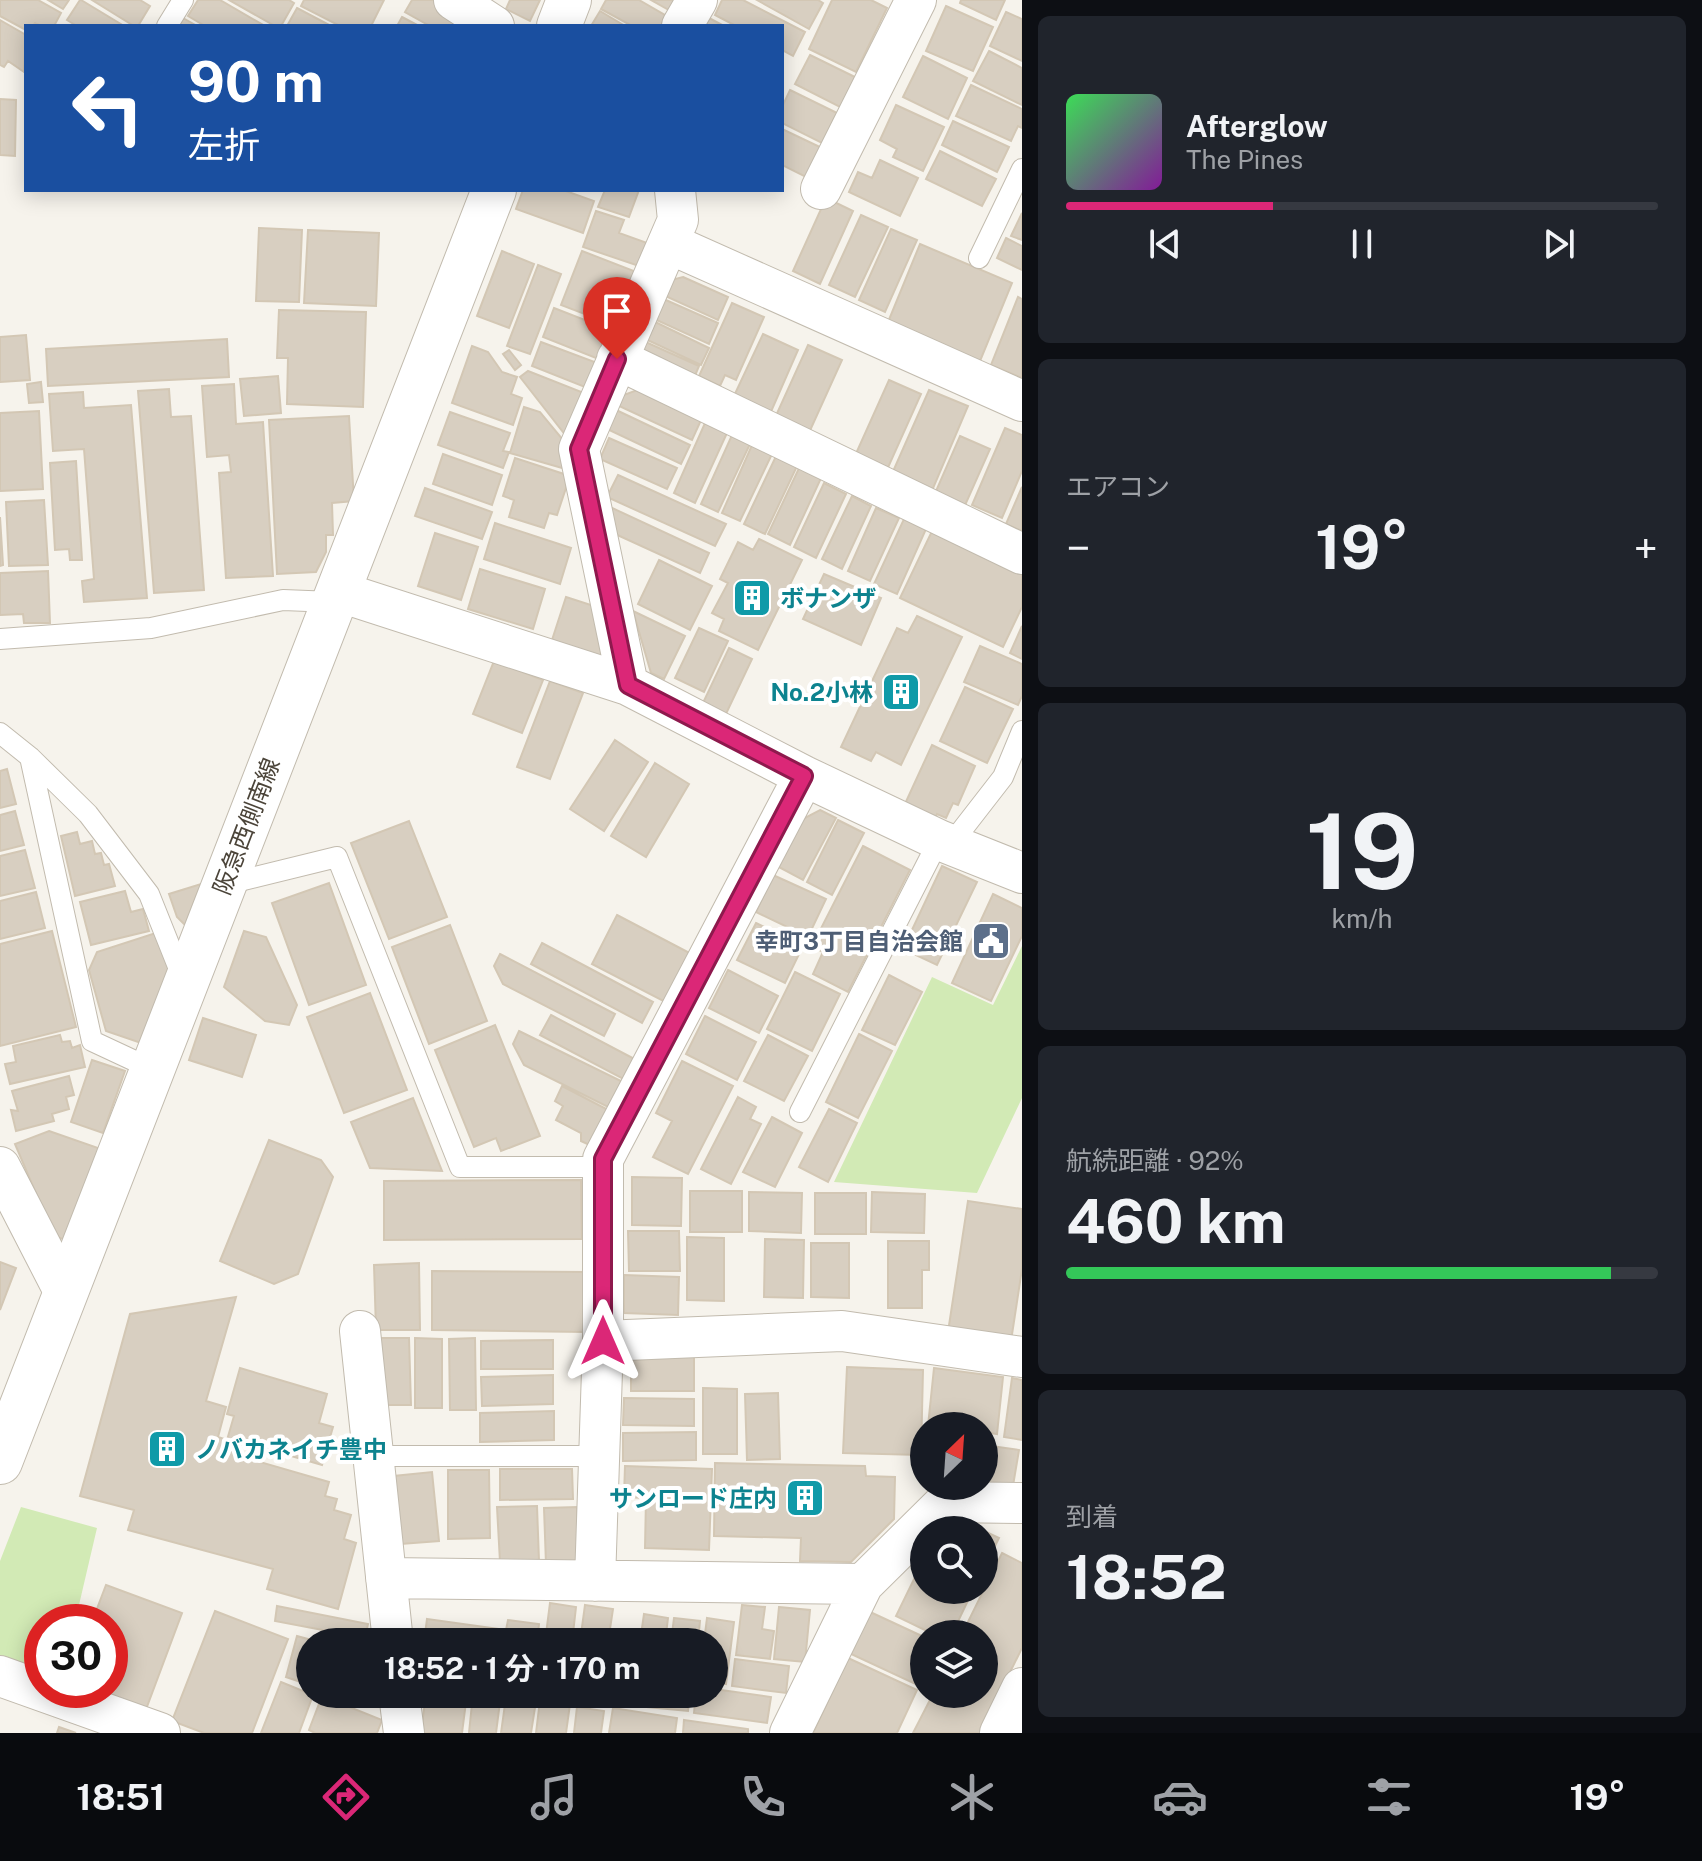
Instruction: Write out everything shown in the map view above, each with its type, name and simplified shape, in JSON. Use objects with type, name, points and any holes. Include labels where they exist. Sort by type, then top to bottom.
[{"type":"street","points":[[454,0],[491,24]]},
{"type":"street","points":[[560,24],[569,0]]},
{"type":"street","points":[[683,24],[697,0]]},
{"type":"street","points":[[821,189],[916,0]]},
{"type":"street","name":"阪急西側南線","points":[[0,1462],[493,192]]},
{"type":"street","points":[[628,685],[579,449],[678,220],[675,192]]},
{"type":"street","points":[[668,243],[1022,401]]},
{"type":"street","points":[[617,359],[1022,554]]},
{"type":"street","points":[[335,596],[628,685],[804,776],[945,842],[1022,873]]},
{"type":"street","points":[[595,1581],[603,1341],[603,1159],[804,776]]},
{"type":"street","points":[[0,1167],[65,1293]]},
{"type":"street","points":[[360,1331],[391,1628]]},
{"type":"street","points":[[603,1341],[842,1331],[1022,1357]]},
{"type":"street","points":[[790,1733],[863,1584],[946,1502],[1022,1503]]},
{"type":"street","points":[[386,1578],[863,1584]]},
{"type":"street","points":[[0,1676],[160,1733]]},
{"type":"street","points":[[1000,1733],[1022,1688]]},
{"type":"street","points":[[401,1708],[404,1733]]},
{"type":"lane","points":[[168,24],[183,0]]},
{"type":"lane","points":[[979,258],[1022,169]]},
{"type":"lane","points":[[0,639],[151,628],[283,600],[335,596]]},
{"type":"lane","points":[[800,1112],[945,842],[1003,777],[1022,731]]},
{"type":"lane","points":[[0,733],[30,757],[88,814],[149,894],[185,984]]},
{"type":"lane","points":[[30,757],[92,1041],[152,1069]]},
{"type":"lane","points":[[223,885],[337,857],[460,1167],[604,1167]]},
{"type":"lane","points":[[374,1456],[599,1456]]},
{"type":"green space","points":[[1022,946],[1022,1098],[977,1193],[834,1182],[932,977],[993,1005]]},
{"type":"green space","points":[[21,1507],[97,1528],[79,1604],[24,1604],[24,1669],[0,1660],[0,1561]]},
{"type":"building","points":[[0,0],[38,0],[61,13],[55,24],[24,24],[24,29],[0,16]]},
{"type":"building","points":[[48,0],[69,0],[63,9]]},
{"type":"building","points":[[80,0],[121,24],[74,24],[67,20]]},
{"type":"building","points":[[92,0],[140,0],[150,6],[139,24],[131,24]]},
{"type":"building","points":[[198,0],[220,0],[262,24],[202,24],[188,16]]},
{"type":"building","points":[[229,0],[289,0],[294,3],[282,24],[271,24]]},
{"type":"building","points":[[304,0],[384,0],[372,24],[336,24],[301,6]]},
{"type":"building","points":[[412,0],[437,0],[470,24],[426,24],[405,12]]},
{"type":"building","points":[[510,0],[540,0],[530,21],[506,9]]},
{"type":"building","points":[[606,0],[639,0],[670,18],[667,24],[628,24],[601,9]]},
{"type":"building","points":[[651,0],[681,0],[674,13]]},
{"type":"building","points":[[722,0],[743,0],[805,32],[793,56],[784,51],[784,24],[732,24],[715,15]]},
{"type":"building","points":[[757,0],[818,0],[823,3],[809,29]]},
{"type":"building","points":[[832,0],[871,0],[887,8],[856,72],[809,49]]},
{"type":"building","points":[[961,0],[1005,0],[996,20],[960,3]]},
{"type":"building","points":[[946,6],[993,27],[973,71],[926,51]]},
{"type":"building","points":[[297,8],[327,24],[288,24]]},
{"type":"building","points":[[600,11],[622,24],[592,24]]},
{"type":"building","points":[[1006,12],[1022,19],[1022,61],[990,46]]},
{"type":"building","points":[[402,17],[415,24],[398,24]]},
{"type":"building","points":[[183,18],[194,24],[180,24]]},
{"type":"building","points":[[709,18],[720,24],[706,24]]},
{"type":"building","points":[[0,20],[24,34],[24,72],[8,61],[4,67],[0,65]]},
{"type":"building","points":[[989,51],[1022,68],[1022,105],[973,81]]},
{"type":"building","points":[[810,55],[857,78],[842,108],[795,84]]},
{"type":"building","points":[[923,56],[967,78],[948,119],[903,97]]},
{"type":"building","points":[[971,85],[1022,109],[1022,128],[1018,126],[1011,141],[956,116]]},
{"type":"building","points":[[790,90],[837,113],[822,143],[784,124],[784,103]]},
{"type":"building","points":[[0,99],[16,100],[15,156],[0,155]]},
{"type":"building","points":[[896,105],[944,127],[923,171],[893,157],[897,149],[880,140]]},
{"type":"building","points":[[953,121],[1009,147],[997,172],[942,145]]},
{"type":"building","points":[[784,130],[822,148],[808,178],[784,166]]},
{"type":"building","points":[[940,151],[996,179],[982,206],[926,179]]},
{"type":"building","points":[[880,160],[918,178],[900,216],[849,192],[858,172],[872,178]]},
{"type":"building","points":[[522,192],[569,192],[594,201],[583,233],[516,209]]},
{"type":"building","points":[[604,192],[638,192],[629,217],[598,207]]},
{"type":"building","points":[[826,198],[853,211],[820,284],[793,271]]},
{"type":"building","points":[[596,211],[624,220],[619,233],[650,244],[642,267],[583,247]]},
{"type":"building","points":[[1022,213],[1022,240],[1011,236]]},
{"type":"building","points":[[861,215],[888,227],[855,297],[829,285]]},
{"type":"building","points":[[259,228],[302,230],[299,302],[256,301]]},
{"type":"building","points":[[891,229],[917,240],[885,312],[859,300]]},
{"type":"building","points":[[308,230],[379,233],[376,306],[304,303]]},
{"type":"building","points":[[1006,238],[1022,246],[1022,270],[997,258]]},
{"type":"building","points":[[920,244],[1012,283],[978,366],[886,327]]},
{"type":"building","points":[[502,251],[534,264],[509,328],[477,316]]},
{"type":"building","points":[[582,251],[639,273],[628,302],[612,295],[603,321],[561,305]]},
{"type":"building","points":[[538,265],[561,274],[530,354],[507,346]]},
{"type":"building","points":[[683,277],[728,297],[718,320],[661,294],[667,281]]},
{"type":"building","points":[[659,297],[718,323],[709,344],[650,317]]},
{"type":"building","points":[[1018,297],[1022,299],[1022,378],[991,365]]},
{"type":"building","points":[[732,303],[764,317],[736,380],[725,375],[720,386],[699,376]]},
{"type":"building","points":[[554,308],[613,331],[601,360],[543,337]]},
{"type":"building","points":[[279,310],[366,312],[363,407],[287,404],[288,358],[277,358]]},
{"type":"building","points":[[649,319],[709,348],[701,365],[641,337]]},
{"type":"building","points":[[763,334],[798,350],[770,414],[733,398]]},
{"type":"building","points":[[26,335],[30,380],[0,382],[0,337]]},
{"type":"building","points":[[227,339],[229,377],[48,386],[46,349]]},
{"type":"building","points":[[639,339],[699,366],[692,383],[632,355]]},
{"type":"building","points":[[541,342],[600,364],[590,389],[532,366]]},
{"type":"building","points":[[808,345],[842,360],[808,435],[774,420]]},
{"type":"building","points":[[472,346],[488,352],[502,372],[517,377],[511,394],[522,398],[513,425],[452,403]]},
{"type":"building","points":[[509,350],[521,365],[515,370],[503,354]]},
{"type":"building","points":[[528,371],[589,395],[570,441],[520,377]]},
{"type":"building","points":[[278,376],[281,413],[244,416],[240,379]]},
{"type":"building","points":[[889,380],[921,394],[886,472],[854,458]]},
{"type":"building","points":[[41,382],[43,402],[29,403],[27,384]]},
{"type":"building","points":[[234,384],[236,424],[263,422],[273,576],[226,578],[219,473],[231,472],[229,455],[207,457],[202,386]]},
{"type":"building","points":[[169,389],[171,417],[191,416],[204,590],[154,593],[138,391]]},
{"type":"building","points":[[640,389],[702,418],[692,440],[617,405],[621,396]]},
{"type":"building","points":[[929,390],[968,406],[931,493],[891,476]]},
{"type":"building","points":[[83,392],[84,408],[131,405],[147,598],[84,602],[82,581],[94,579],[84,449],[53,451],[49,394]]},
{"type":"building","points":[[524,407],[540,412],[573,452],[569,470],[510,453]]},
{"type":"building","points":[[614,409],[690,445],[681,464],[605,428]]},
{"type":"building","points":[[39,411],[43,489],[0,491],[0,413]]},
{"type":"building","points":[[450,412],[510,433],[503,451],[509,452],[503,468],[438,445]]},
{"type":"building","points":[[349,416],[354,501],[332,503],[333,535],[326,535],[326,552],[316,572],[277,574],[269,420]]},
{"type":"building","points":[[705,423],[727,433],[695,503],[674,493]]},
{"type":"building","points":[[1005,428],[1022,435],[1022,471],[1002,518],[972,505]]},
{"type":"building","points":[[732,435],[750,444],[718,512],[701,504]]},
{"type":"building","points":[[960,436],[990,449],[962,512],[933,498]]},
{"type":"building","points":[[609,438],[677,468],[667,489],[600,459]]},
{"type":"building","points":[[752,445],[772,454],[740,521],[722,513]]},
{"type":"building","points":[[443,454],[502,475],[492,505],[433,484]]},
{"type":"building","points":[[777,454],[798,464],[765,534],[744,524]]},
{"type":"building","points":[[515,458],[570,476],[557,515],[549,513],[544,528],[509,517],[514,500],[503,496]]},
{"type":"building","points":[[76,461],[82,560],[70,560],[69,549],[55,550],[50,463]]},
{"type":"building","points":[[800,466],[822,476],[790,545],[768,534]]},
{"type":"building","points":[[618,475],[726,524],[715,546],[607,497]]},
{"type":"building","points":[[824,483],[846,494],[816,558],[794,547]]},
{"type":"building","points":[[1022,487],[1022,531],[1006,524]]},
{"type":"building","points":[[425,488],[492,512],[482,539],[415,516]]},
{"type":"building","points":[[852,496],[871,506],[842,569],[822,559]]},
{"type":"building","points":[[44,500],[48,565],[9,566],[6,502]]},
{"type":"building","points":[[610,507],[709,553],[700,573],[613,533]]},
{"type":"building","points":[[876,508],[899,518],[870,581],[848,571]]},
{"type":"building","points":[[0,517],[3,565],[0,566]]},
{"type":"building","points":[[904,519],[926,529],[897,594],[874,584]]},
{"type":"building","points":[[495,523],[571,548],[560,584],[484,559]]},
{"type":"building","points":[[933,529],[1022,571],[1022,607],[1003,647],[900,598]]},
{"type":"building","points":[[435,533],[478,547],[461,600],[418,586]]},
{"type":"building","name":"ボナンザ","points":[[759,539],[802,560],[758,650],[719,631],[724,619],[712,613],[728,583],[720,579],[738,542],[753,550]]},
{"type":"building","points":[[659,560],[712,586],[690,630],[638,604]]},
{"type":"building","points":[[480,569],[545,589],[533,629],[468,609]]},
{"type":"building","points":[[48,571],[50,623],[24,623],[23,614],[0,615],[0,573]]},
{"type":"building","points":[[824,574],[881,598],[861,645],[803,619]]},
{"type":"building","points":[[566,597],[597,607],[604,657],[552,640]]},
{"type":"building","points":[[633,611],[685,636],[664,679],[651,673]]},
{"type":"building","name":"No.2小林","points":[[917,616],[962,637],[901,765],[876,752],[871,761],[841,747],[897,628],[908,633]]},
{"type":"building","points":[[1022,626],[1022,659],[1010,653]]},
{"type":"building","points":[[699,628],[728,641],[704,692],[675,678]]},
{"type":"building","points":[[980,646],[1022,664],[1022,696],[1018,705],[964,682]]},
{"type":"building","points":[[729,648],[752,659],[725,716],[702,705]]},
{"type":"building","points":[[494,661],[543,680],[522,733],[473,714]]},
{"type":"building","points":[[550,681],[583,693],[550,779],[517,767]]},
{"type":"building","points":[[965,687],[1013,709],[987,763],[940,741]]},
{"type":"building","points":[[615,740],[648,762],[604,831],[570,809]]},
{"type":"building","points":[[932,745],[975,766],[958,805],[953,803],[946,818],[937,814],[934,820],[904,806]]},
{"type":"building","points":[[655,763],[689,784],[646,857],[611,836]]},
{"type":"building","points":[[7,769],[16,804],[0,808],[0,771]]},
{"type":"building","points":[[820,810],[836,818],[803,880],[777,866],[801,820]]},
{"type":"building","points":[[15,811],[24,845],[0,851],[0,815]]},
{"type":"building","points":[[838,820],[864,833],[832,895],[807,882]]},
{"type":"building","points":[[409,821],[447,917],[389,939],[351,843]]},
{"type":"building","points":[[77,832],[80,844],[92,841],[95,854],[101,853],[104,865],[109,864],[115,886],[75,896],[61,836]]},
{"type":"building","points":[[863,846],[910,870],[848,992],[813,974],[823,952],[812,946]]},
{"type":"building","points":[[25,850],[35,888],[0,896],[0,856]]},
{"type":"building","points":[[942,866],[977,882],[937,965],[903,949]]},
{"type":"building","points":[[773,875],[826,899],[808,937],[756,912]]},
{"type":"building","points":[[329,883],[366,985],[309,1005],[272,903]]},
{"type":"building","points":[[201,884],[185,925],[177,917],[169,894]]},
{"type":"building","points":[[125,891],[131,912],[143,909],[149,931],[91,945],[80,902]]},
{"type":"building","points":[[36,892],[45,928],[0,939],[0,901]]},
{"type":"building","points":[[993,894],[1022,908],[1022,936],[991,1001],[952,983]]},
{"type":"building","points":[[617,915],[699,958],[673,1006],[592,964]]},
{"type":"building","points":[[756,923],[803,946],[785,983],[737,960]]},
{"type":"building","points":[[450,925],[487,1021],[429,1044],[392,947]]},
{"type":"building","points":[[52,931],[76,1027],[0,1046],[0,944]]},
{"type":"building","points":[[162,931],[172,962],[144,1044],[106,1031],[89,970],[97,952]]},
{"type":"building","points":[[244,931],[266,937],[297,1005],[289,1025],[265,1021],[224,987]]},
{"type":"building","points":[[542,943],[653,1002],[642,1023],[531,964]]},
{"type":"building","points":[[500,954],[615,1014],[604,1036],[503,984],[494,966]]},
{"type":"building","points":[[728,970],[778,996],[759,1033],[709,1008]]},
{"type":"building","points":[[795,972],[840,994],[812,1051],[767,1029]]},
{"type":"building","points":[[889,975],[922,992],[895,1045],[862,1030]]},
{"type":"building","points":[[370,993],[407,1090],[344,1113],[307,1017]]},
{"type":"building","points":[[551,1015],[642,1063],[631,1083],[540,1035]]},
{"type":"building","points":[[705,1016],[756,1042],[737,1080],[686,1054]]},
{"type":"building","points":[[203,1018],[256,1035],[242,1077],[189,1060]]},
{"type":"building","points":[[495,1025],[540,1136],[501,1151],[496,1138],[474,1147],[435,1050]]},
{"type":"building","points":[[519,1031],[631,1086],[618,1112],[524,1065],[513,1044]]},
{"type":"building","points":[[859,1034],[892,1051],[858,1118],[826,1102]]},
{"type":"building","points":[[60,1035],[62,1042],[70,1041],[72,1048],[80,1045],[85,1067],[10,1084],[5,1064],[16,1062],[13,1046]]},
{"type":"building","points":[[768,1035],[808,1056],[784,1101],[744,1081]]},
{"type":"building","points":[[92,1060],[125,1071],[103,1133],[71,1122]]},
{"type":"building","points":[[682,1061],[733,1086],[688,1174],[653,1157],[672,1121],[656,1113]]},
{"type":"building","points":[[69,1076],[74,1095],[66,1097],[69,1109],[52,1114],[54,1121],[16,1131],[11,1110],[18,1111],[12,1091]]},
{"type":"building","points":[[562,1086],[614,1113],[596,1148],[581,1141],[581,1133],[556,1120],[563,1106],[555,1101]]},
{"type":"building","points":[[738,1097],[756,1107],[750,1119],[761,1124],[731,1184],[701,1169]]},
{"type":"building","points":[[413,1098],[442,1171],[370,1168],[351,1122]]},
{"type":"building","points":[[829,1109],[857,1123],[828,1182],[799,1167]]},
{"type":"building","points":[[772,1117],[802,1133],[775,1187],[743,1172]]},
{"type":"building","points":[[49,1131],[101,1149],[69,1241],[54,1236],[15,1144]]},
{"type":"building","points":[[269,1140],[321,1160],[333,1177],[298,1274],[274,1284],[220,1261]]},
{"type":"building","points":[[632,1177],[682,1178],[681,1226],[632,1225]]},
{"type":"building","points":[[581,1180],[582,1239],[384,1240],[384,1181]]},
{"type":"building","points":[[690,1191],[742,1191],[742,1232],[690,1232]]},
{"type":"building","points":[[749,1192],[802,1193],[801,1233],[749,1231]]},
{"type":"building","points":[[872,1192],[925,1194],[924,1233],[871,1232]]},
{"type":"building","points":[[815,1193],[866,1193],[866,1234],[815,1234]]},
{"type":"building","points":[[968,1201],[1022,1209],[1022,1269],[1011,1341],[948,1332]]},
{"type":"building","points":[[628,1231],[679,1231],[680,1271],[629,1271]]},
{"type":"building","points":[[687,1237],[724,1238],[724,1301],[687,1300]]},
{"type":"building","points":[[765,1239],[804,1240],[803,1298],[764,1297]]},
{"type":"building","points":[[888,1241],[929,1241],[929,1270],[922,1270],[922,1308],[888,1308]]},
{"type":"building","points":[[811,1243],[849,1243],[849,1298],[811,1297]]},
{"type":"building","points":[[0,1262],[16,1268],[0,1310]]},
{"type":"building","points":[[419,1263],[420,1330],[376,1330],[374,1265]]},
{"type":"building","points":[[432,1271],[587,1272],[586,1332],[432,1330]]},
{"type":"building","points":[[624,1275],[679,1277],[678,1315],[624,1313]]},
{"type":"building","name":"ノバカネイチ豊中","points":[[236,1297],[206,1401],[226,1407],[218,1437],[227,1440],[234,1416],[227,1414],[240,1368],[327,1394],[319,1423],[333,1427],[322,1465],[243,1442],[239,1456],[329,1482],[325,1496],[337,1499],[334,1510],[351,1515],[344,1539],[356,1543],[338,1609],[267,1589],[273,1569],[128,1530],[134,1510],[80,1496],[130,1314]]},
{"type":"building","points":[[378,1338],[409,1338],[411,1405],[380,1405]]},
{"type":"building","points":[[415,1338],[442,1339],[442,1408],[415,1408]]},
{"type":"building","points":[[475,1338],[476,1410],[450,1410],[449,1339]]},
{"type":"building","points":[[553,1340],[553,1369],[481,1369],[481,1341]]},
{"type":"building","points":[[631,1353],[694,1353],[694,1391],[631,1391]]},
{"type":"building","points":[[847,1367],[923,1370],[922,1412],[910,1412],[910,1455],[843,1453]]},
{"type":"building","points":[[934,1368],[1003,1377],[998,1424],[998,1412],[929,1412]]},
{"type":"building","points":[[553,1375],[553,1404],[482,1406],[481,1377]]},
{"type":"building","points":[[1012,1378],[1022,1380],[1022,1440],[1004,1437]]},
{"type":"building","points":[[703,1388],[737,1389],[737,1454],[703,1454]]},
{"type":"building","points":[[778,1393],[780,1459],[747,1460],[745,1394]]},
{"type":"building","points":[[624,1398],[694,1399],[694,1426],[623,1425]]},
{"type":"building","points":[[554,1411],[554,1440],[480,1442],[480,1413]]},
{"type":"building","points":[[696,1432],[696,1460],[623,1461],[623,1433]]},
{"type":"building","points":[[998,1447],[1019,1450],[1013,1486],[998,1484]]},
{"type":"building","name":"サンロード庄内","points":[[715,1463],[865,1466],[866,1476],[895,1477],[894,1519],[851,1562],[800,1561],[801,1538],[714,1536]]},
{"type":"building","points":[[625,1466],[712,1469],[709,1550],[645,1548],[646,1498],[624,1497]]},
{"type":"building","points":[[500,1469],[572,1469],[573,1499],[500,1500]]},
{"type":"building","points":[[448,1470],[489,1470],[490,1538],[448,1539]]},
{"type":"building","points":[[432,1472],[439,1541],[401,1544],[394,1476]]},
{"type":"building","points":[[537,1506],[539,1561],[500,1562],[497,1507]]},
{"type":"building","points":[[577,1507],[579,1563],[546,1564],[544,1508]]},
{"type":"building","points":[[1002,1553],[1022,1563],[1022,1648],[998,1697],[998,1620],[969,1620],[977,1604],[998,1604],[998,1561]]},
{"type":"building","points":[[106,1585],[182,1613],[145,1712],[128,1706],[128,1604],[99,1604]]},
{"type":"building","points":[[910,1587],[910,1604],[966,1604],[959,1620],[910,1620],[910,1623],[896,1616]]},
{"type":"building","points":[[550,1603],[576,1607],[574,1628],[547,1628]]},
{"type":"building","points":[[585,1605],[613,1609],[610,1628],[582,1628]]},
{"type":"building","points":[[742,1605],[765,1607],[762,1629],[774,1631],[770,1659],[736,1655]]},
{"type":"building","points":[[277,1606],[368,1624],[367,1628],[312,1628],[275,1621]]},
{"type":"building","points":[[779,1607],[810,1610],[805,1662],[774,1659]]},
{"type":"building","points":[[215,1611],[288,1639],[252,1733],[204,1733],[172,1721]]},
{"type":"building","points":[[868,1611],[910,1630],[910,1681],[849,1653]]},
{"type":"building","points":[[644,1614],[668,1618],[667,1628],[642,1628]]},
{"type":"building","points":[[674,1618],[700,1621],[699,1628],[673,1628]]},
{"type":"building","points":[[707,1618],[734,1622],[728,1668],[728,1628],[706,1628]]},
{"type":"building","points":[[427,1619],[492,1628],[426,1628]]},
{"type":"building","points":[[508,1620],[539,1624],[539,1628],[506,1628]]},
{"type":"building","points":[[296,1640],[296,1680],[286,1677]]},
{"type":"building","points":[[848,1658],[910,1687],[910,1705],[897,1733],[813,1733]]},
{"type":"building","points":[[735,1659],[789,1666],[786,1693],[732,1686]]},
{"type":"building","points":[[281,1682],[296,1688],[296,1708],[308,1708],[299,1733],[261,1733]]},
{"type":"building","points":[[728,1691],[771,1697],[767,1723],[694,1713],[695,1708],[728,1708]]},
{"type":"building","points":[[317,1708],[352,1708],[382,1720],[377,1733],[315,1733],[309,1730]]},
{"type":"building","points":[[424,1708],[465,1708],[462,1733],[421,1733]]},
{"type":"building","points":[[472,1708],[499,1708],[496,1733],[469,1733]]},
{"type":"building","points":[[504,1708],[535,1708],[531,1733],[501,1733]]},
{"type":"building","points":[[539,1708],[569,1708],[566,1733],[536,1733]]},
{"type":"building","points":[[577,1708],[604,1711],[601,1733],[574,1733]]},
{"type":"building","points":[[613,1708],[677,1718],[675,1733],[609,1733]]},
{"type":"building","points":[[657,1708],[688,1708],[688,1711]]},
{"type":"building","points":[[926,1708],[992,1708],[980,1733],[913,1733]]},
{"type":"building","points":[[684,1720],[748,1729],[748,1733],[683,1733]]},
{"type":"building","points":[[59,1727],[76,1733],[57,1733]]},
{"type":"place","name":"ボナンザ","points":[[752,598]]},
{"type":"place","name":"No.2小林","points":[[901,692]]},
{"type":"place","name":"幸町3丁目自治会館","points":[[991,941]]},
{"type":"place","name":"ノバカネイチ豊中","points":[[167,1449]]},
{"type":"place","name":"サンロード庄内","points":[[805,1498]]},
{"type":"route","points":[[603,1341],[603,1159],[804,776],[628,685],[579,449],[617,359]]}]
